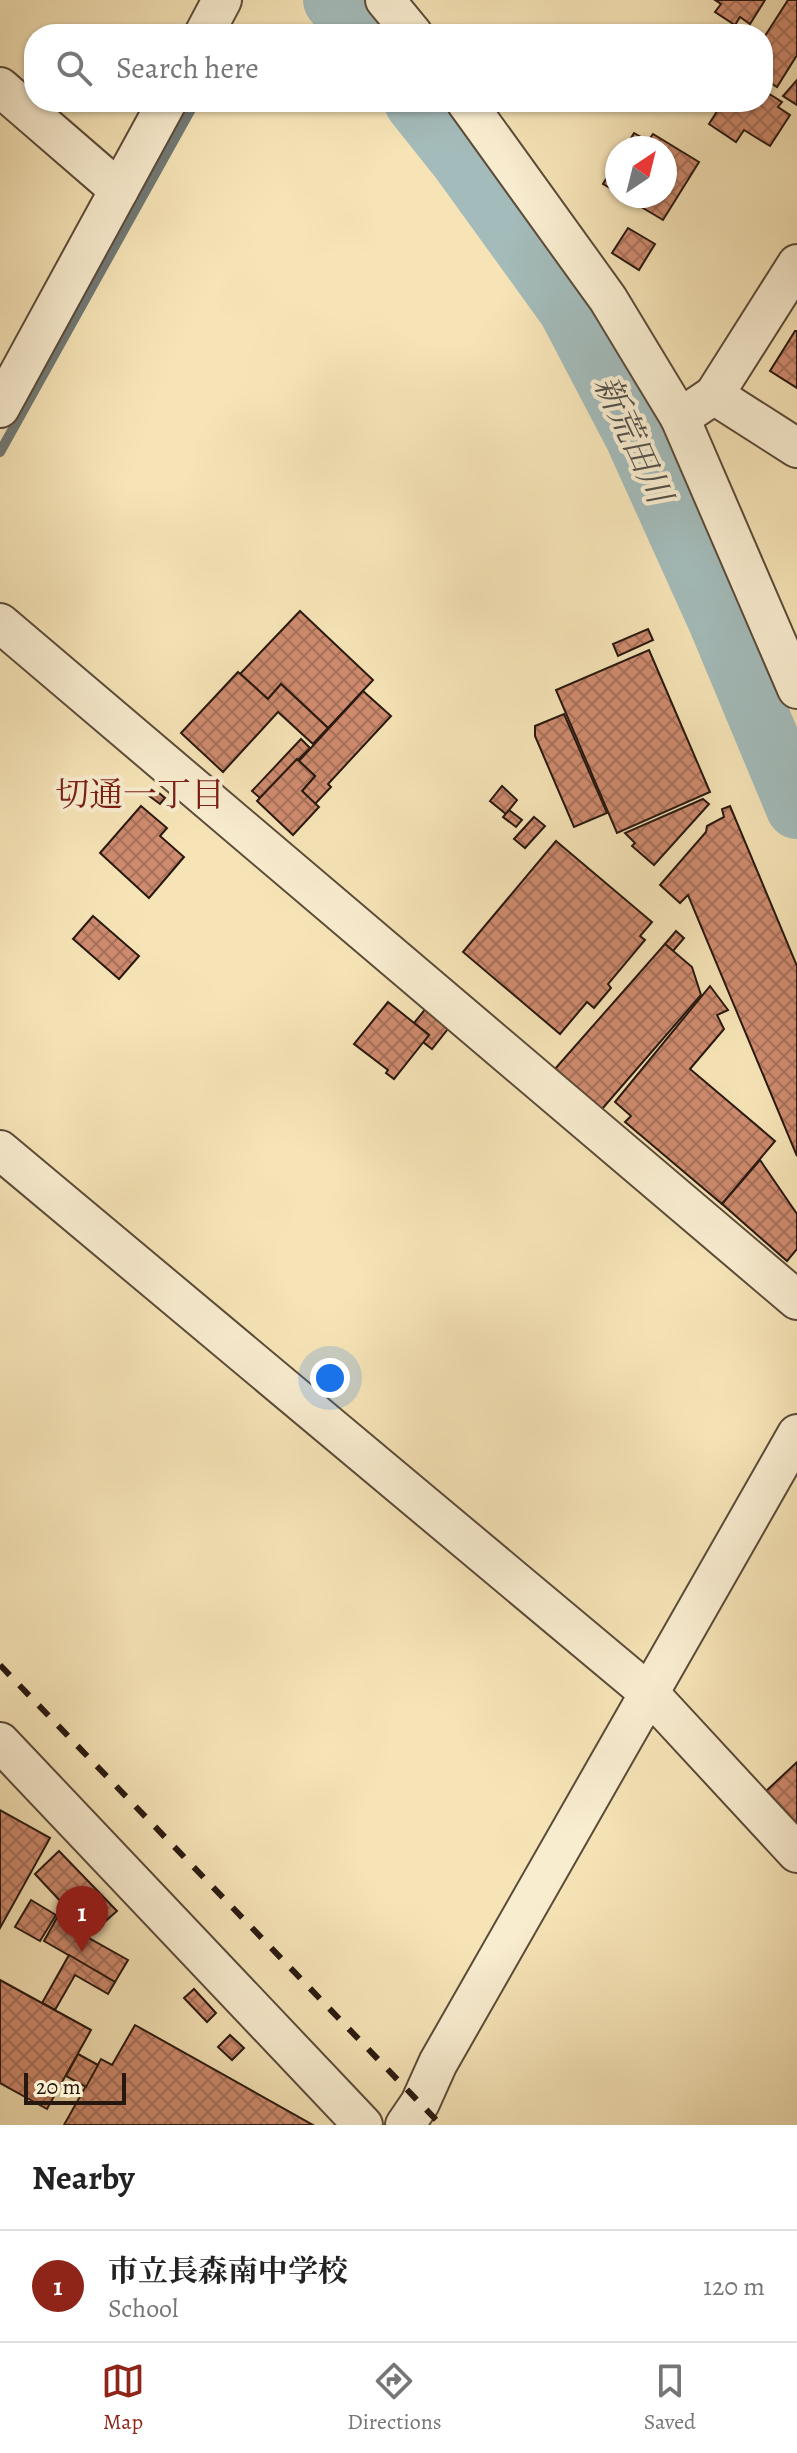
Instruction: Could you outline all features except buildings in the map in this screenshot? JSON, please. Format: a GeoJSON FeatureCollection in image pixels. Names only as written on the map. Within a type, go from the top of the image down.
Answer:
{"type":"FeatureCollection","features":[{"type":"Feature","properties":{"kind":"street"},"geometry":{"type":"LineString","coordinates":[[209,24],[222,0]]}},
{"type":"Feature","properties":{"kind":"street"},"geometry":{"type":"LineString","coordinates":[[385,0],[405,24]]}},
{"type":"Feature","properties":{"kind":"street"},"geometry":{"type":"LineString","coordinates":[[0,87],[24,108]]}},
{"type":"Feature","properties":{"kind":"street"},"geometry":{"type":"LineString","coordinates":[[29,112],[119,190]]}},
{"type":"Feature","properties":{"kind":"street"},"geometry":{"type":"LineString","coordinates":[[0,408],[162,112]]}},
{"type":"Feature","properties":{"kind":"street"},"geometry":{"type":"LineString","coordinates":[[473,112],[608,299],[680,418],[797,689]]}},
{"type":"Feature","properties":{"kind":"street"},"geometry":{"type":"LineString","coordinates":[[680,418],[714,395],[797,264]]}},
{"type":"Feature","properties":{"kind":"street"},"geometry":{"type":"LineString","coordinates":[[714,395],[797,448]]}},
{"type":"Feature","properties":{"kind":"street"},"geometry":{"type":"LineString","coordinates":[[0,623],[797,1300]]}},
{"type":"Feature","properties":{"kind":"street"},"geometry":{"type":"LineString","coordinates":[[0,1150],[649,1693],[797,1853]]}},
{"type":"Feature","properties":{"kind":"street"},"geometry":{"type":"LineString","coordinates":[[405,2125],[797,1434]]}},
{"type":"Feature","properties":{"kind":"street"},"geometry":{"type":"LineString","coordinates":[[0,1742],[363,2125]]}},
{"type":"Feature","properties":{"kind":"waterway","name":"新荒田川"},"geometry":{"type":"LineString","coordinates":[[334,0],[353,24]]}},
{"type":"Feature","properties":{"kind":"waterway"},"geometry":{"type":"LineString","coordinates":[[0,452],[189,112]]}},
{"type":"Feature","properties":{"kind":"waterway","name":"新荒田川"},"geometry":{"type":"LineString","coordinates":[[423,112],[569,309],[635,435],[719,621],[797,808]]}},
{"type":"Feature","properties":{"kind":"railway"},"geometry":{"type":"LineString","coordinates":[[0,1665],[441,2125]]}},
{"type":"Feature","properties":{"kind":"place","name":"市立長森南中学校"},"geometry":{"type":"Point","coordinates":[82,1952]}},
{"type":"Feature","properties":{"kind":"district","name":"切通一丁目"},"geometry":{"type":"Point","coordinates":[140,794]}}]}
